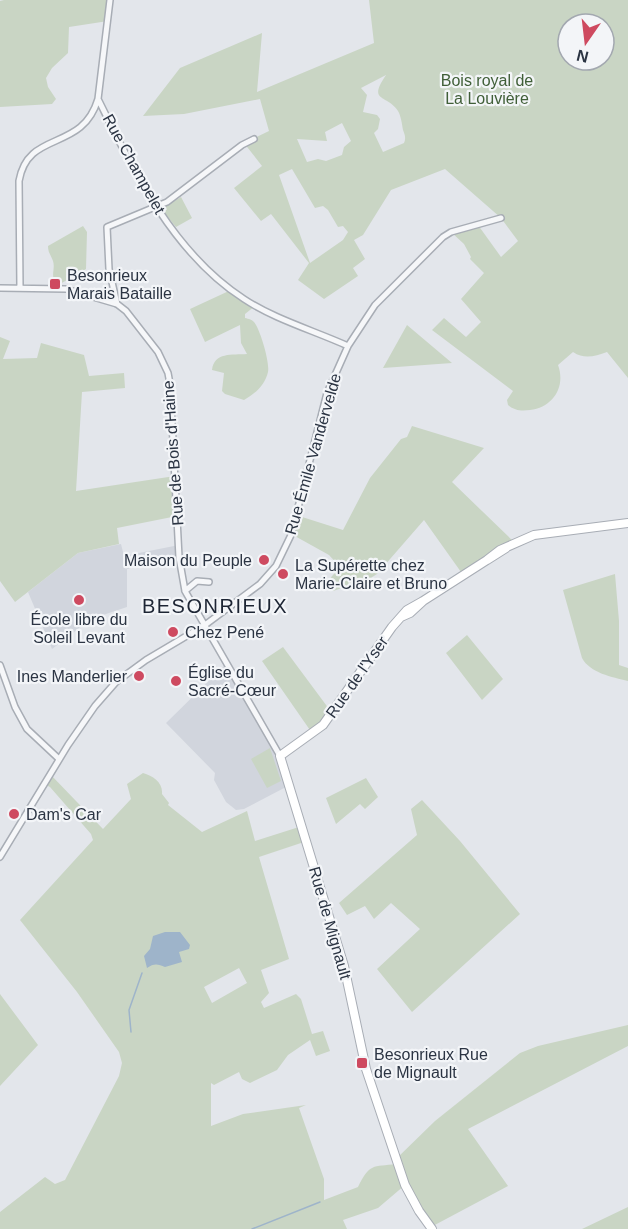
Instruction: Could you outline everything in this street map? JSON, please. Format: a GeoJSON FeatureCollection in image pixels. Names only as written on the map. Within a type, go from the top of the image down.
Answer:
{"type":"FeatureCollection","features":[{"type":"Feature","properties":{"kind":"street"},"geometry":{"type":"LineString","coordinates":[[20,288],[19,181],[22,169],[28,158],[37,150],[72,134],[84,126],[93,114],[98,99],[110,0]]}},
{"type":"Feature","properties":{"kind":"street","name":"Rue Champelet"},"geometry":{"type":"LineString","coordinates":[[98,99],[156,208],[200,264],[233,292],[253,305],[348,346]]}},
{"type":"Feature","properties":{"kind":"street"},"geometry":{"type":"LineString","coordinates":[[0,288],[66,289],[117,304],[116,290],[109,269],[106,229],[112,223],[156,208],[178,196],[242,145],[254,139]]}},
{"type":"Feature","properties":{"kind":"street","name":"Rue Émile Vandervelde"},"geometry":{"type":"LineString","coordinates":[[0,856],[59,759],[95,706],[116,682],[146,660],[205,625],[260,584],[276,566],[285,551],[297,515],[327,393],[348,346],[375,304],[441,239],[452,232],[501,218]]}},
{"type":"Feature","properties":{"kind":"street","name":"Rue de Bois d'Haine"},"geometry":{"type":"LineString","coordinates":[[117,304],[126,311],[158,352],[168,373],[179,557],[185,591],[205,625]]}},
{"type":"Feature","properties":{"kind":"street","name":"Rue de l'Yser"},"geometry":{"type":"LineString","coordinates":[[280,756],[323,725],[387,633],[402,617],[492,555],[525,538],[543,533],[628,523]]}},
{"type":"Feature","properties":{"kind":"street"},"geometry":{"type":"LineString","coordinates":[[185,591],[197,581],[208,582]]}},
{"type":"Feature","properties":{"kind":"street","name":"Rue de Mignault"},"geometry":{"type":"LineString","coordinates":[[205,625],[280,756],[344,966],[366,1069],[405,1185],[432,1229]]}},
{"type":"Feature","properties":{"kind":"street"},"geometry":{"type":"LineString","coordinates":[[0,665],[15,707],[27,729],[59,759]]}},
{"type":"Feature","properties":{"kind":"shaded area","name":"École libre du Soleil Levant"},"geometry":{"type":"Polygon","coordinates":[[[121,544],[124,556],[179,545],[180,558],[127,569],[127,607],[91,619],[52,649],[28,592],[78,553],[121,544]]]}},
{"type":"Feature","properties":{"kind":"shaded area"},"geometry":{"type":"Polygon","coordinates":[[[224,666],[271,745],[286,787],[244,809],[236,810],[226,802],[214,780],[215,773],[166,723],[224,666]]]}},
{"type":"Feature","properties":{"kind":"green space"},"geometry":{"type":"Polygon","coordinates":[[[110,0],[108,21],[69,27],[68,53],[52,68],[46,78],[48,87],[56,99],[52,104],[0,107],[0,1],[110,0]]]}},
{"type":"Feature","properties":{"kind":"green space","name":"Bois royal de La Louvière"},"geometry":{"type":"Polygon","coordinates":[[[369,0],[628,0],[628,378],[607,352],[586,357],[573,352],[558,365],[559,388],[551,400],[538,408],[516,409],[508,405],[507,400],[513,391],[432,330],[444,318],[466,337],[481,322],[461,299],[484,273],[470,259],[464,244],[451,232],[478,225],[501,257],[518,241],[501,218],[445,169],[391,190],[363,235],[354,240],[365,259],[353,268],[358,276],[324,299],[298,280],[309,263],[271,214],[261,221],[234,188],[262,166],[244,143],[269,131],[260,99],[184,114],[143,116],[180,68],[262,33],[257,92],[374,43],[369,0]],[[386,75],[361,88],[367,95],[363,112],[377,115],[380,119],[378,129],[374,133],[383,152],[404,143],[405,140],[398,111],[379,94],[378,90],[386,75]],[[342,123],[325,132],[327,141],[297,139],[307,162],[318,159],[326,161],[342,155],[344,147],[351,141],[342,123]],[[292,169],[279,175],[310,263],[343,240],[348,232],[343,226],[338,227],[323,206],[315,208],[292,169]]]}},
{"type":"Feature","properties":{"kind":"green space"},"geometry":{"type":"Polygon","coordinates":[[[181,197],[192,218],[176,227],[161,209],[181,197]]]}},
{"type":"Feature","properties":{"kind":"green space"},"geometry":{"type":"Polygon","coordinates":[[[83,226],[87,232],[86,269],[60,284],[53,277],[54,264],[48,246],[83,226]]]}},
{"type":"Feature","properties":{"kind":"green space"},"geometry":{"type":"Polygon","coordinates":[[[231,290],[255,306],[245,314],[245,318],[254,322],[268,361],[265,381],[256,392],[244,400],[225,394],[222,391],[224,373],[212,370],[213,364],[220,357],[247,354],[241,343],[240,325],[205,342],[190,309],[231,290]]]}},
{"type":"Feature","properties":{"kind":"green space"},"geometry":{"type":"Polygon","coordinates":[[[407,325],[452,363],[383,368],[407,325]]]}},
{"type":"Feature","properties":{"kind":"green space"},"geometry":{"type":"Polygon","coordinates":[[[0,337],[10,341],[3,359],[37,358],[41,343],[84,355],[89,376],[124,373],[125,388],[82,392],[76,491],[175,476],[177,516],[117,528],[119,544],[78,553],[15,602],[0,581],[0,337]]]}},
{"type":"Feature","properties":{"kind":"green space"},"geometry":{"type":"Polygon","coordinates":[[[412,426],[484,448],[452,482],[513,541],[461,572],[424,520],[377,574],[369,579],[330,590],[326,583],[340,567],[329,555],[293,535],[299,516],[343,530],[370,478],[401,439],[407,437],[412,426]]]}},
{"type":"Feature","properties":{"kind":"green space"},"geometry":{"type":"Polygon","coordinates":[[[615,574],[619,621],[619,665],[628,668],[628,681],[602,674],[590,667],[582,658],[563,590],[615,574]]]}},
{"type":"Feature","properties":{"kind":"green space"},"geometry":{"type":"Polygon","coordinates":[[[467,635],[503,679],[482,700],[446,653],[467,635]]]}},
{"type":"Feature","properties":{"kind":"green space"},"geometry":{"type":"Polygon","coordinates":[[[283,647],[332,713],[312,733],[262,661],[283,647]]]}},
{"type":"Feature","properties":{"kind":"green space"},"geometry":{"type":"Polygon","coordinates":[[[270,748],[281,781],[267,788],[251,759],[270,748]]]}},
{"type":"Feature","properties":{"kind":"green space"},"geometry":{"type":"Polygon","coordinates":[[[143,773],[154,778],[161,786],[162,794],[169,803],[168,805],[202,832],[247,811],[255,841],[299,827],[304,842],[259,857],[289,959],[261,970],[269,993],[261,1002],[264,1008],[296,994],[301,999],[312,1034],[323,1031],[330,1051],[316,1056],[310,1040],[288,1055],[277,1070],[250,1083],[242,1079],[239,1072],[214,1085],[211,1083],[211,1126],[243,1114],[306,1105],[299,1108],[324,1179],[324,1200],[358,1187],[369,1170],[373,1168],[397,1164],[396,1159],[435,1121],[520,1053],[538,1046],[628,1025],[628,1046],[468,1129],[508,1186],[431,1227],[405,1185],[378,1208],[343,1220],[347,1229],[0,1229],[0,1212],[45,1177],[55,1184],[65,1180],[119,1076],[122,1063],[119,1052],[77,992],[20,920],[93,840],[91,834],[50,787],[44,784],[50,774],[103,829],[131,799],[127,784],[143,773]],[[239,968],[204,987],[212,1003],[247,983],[239,968]]]}},
{"type":"Feature","properties":{"kind":"green space"},"geometry":{"type":"Polygon","coordinates":[[[366,778],[378,797],[365,809],[360,804],[336,824],[326,798],[366,778]]]}},
{"type":"Feature","properties":{"kind":"green space"},"geometry":{"type":"Polygon","coordinates":[[[422,800],[460,841],[520,914],[412,1012],[377,969],[420,929],[391,903],[374,919],[365,906],[347,915],[339,903],[417,835],[411,809],[422,800]]]}},
{"type":"Feature","properties":{"kind":"green space"},"geometry":{"type":"Polygon","coordinates":[[[0,994],[38,1045],[0,1086],[0,994]]]}},
{"type":"Feature","properties":{"kind":"green space"},"geometry":{"type":"Polygon","coordinates":[[[628,1207],[628,1229],[582,1229],[628,1207]]]}},
{"type":"Feature","properties":{"kind":"water"},"geometry":{"type":"Polygon","coordinates":[[[165,932],[180,932],[190,945],[189,949],[179,952],[182,962],[165,967],[154,965],[147,968],[144,956],[150,949],[153,936],[165,932]]]}},
{"type":"Feature","properties":{"kind":"waterway"},"geometry":{"type":"LineString","coordinates":[[131,1032],[129,1010],[142,973]]}},
{"type":"Feature","properties":{"kind":"waterway"},"geometry":{"type":"LineString","coordinates":[[252,1229],[320,1202]]}},
{"type":"Feature","properties":{"kind":"place","name":"Besonrieux Marais Bataille"},"geometry":{"type":"Point","coordinates":[55,284]}},
{"type":"Feature","properties":{"kind":"place","name":"Maison du Peuple"},"geometry":{"type":"Point","coordinates":[264,560]}},
{"type":"Feature","properties":{"kind":"place","name":"La Supérette chez Marie-Claire et Bruno"},"geometry":{"type":"Point","coordinates":[283,574]}},
{"type":"Feature","properties":{"kind":"place","name":"École libre du Soleil Levant"},"geometry":{"type":"Point","coordinates":[79,600]}},
{"type":"Feature","properties":{"kind":"place","name":"Chez Pené"},"geometry":{"type":"Point","coordinates":[173,632]}},
{"type":"Feature","properties":{"kind":"place","name":"Ines Manderlier"},"geometry":{"type":"Point","coordinates":[139,676]}},
{"type":"Feature","properties":{"kind":"place","name":"Église du Sacré-Cœur"},"geometry":{"type":"Point","coordinates":[176,681]}},
{"type":"Feature","properties":{"kind":"place","name":"Dam's Car"},"geometry":{"type":"Point","coordinates":[14,814]}},
{"type":"Feature","properties":{"kind":"place","name":"Besonrieux Rue de Mignault"},"geometry":{"type":"Point","coordinates":[362,1063]}},
{"type":"Feature","properties":{"kind":"district","name":"BESONRIEUX"},"geometry":{"type":"Point","coordinates":[215,606]}}]}
